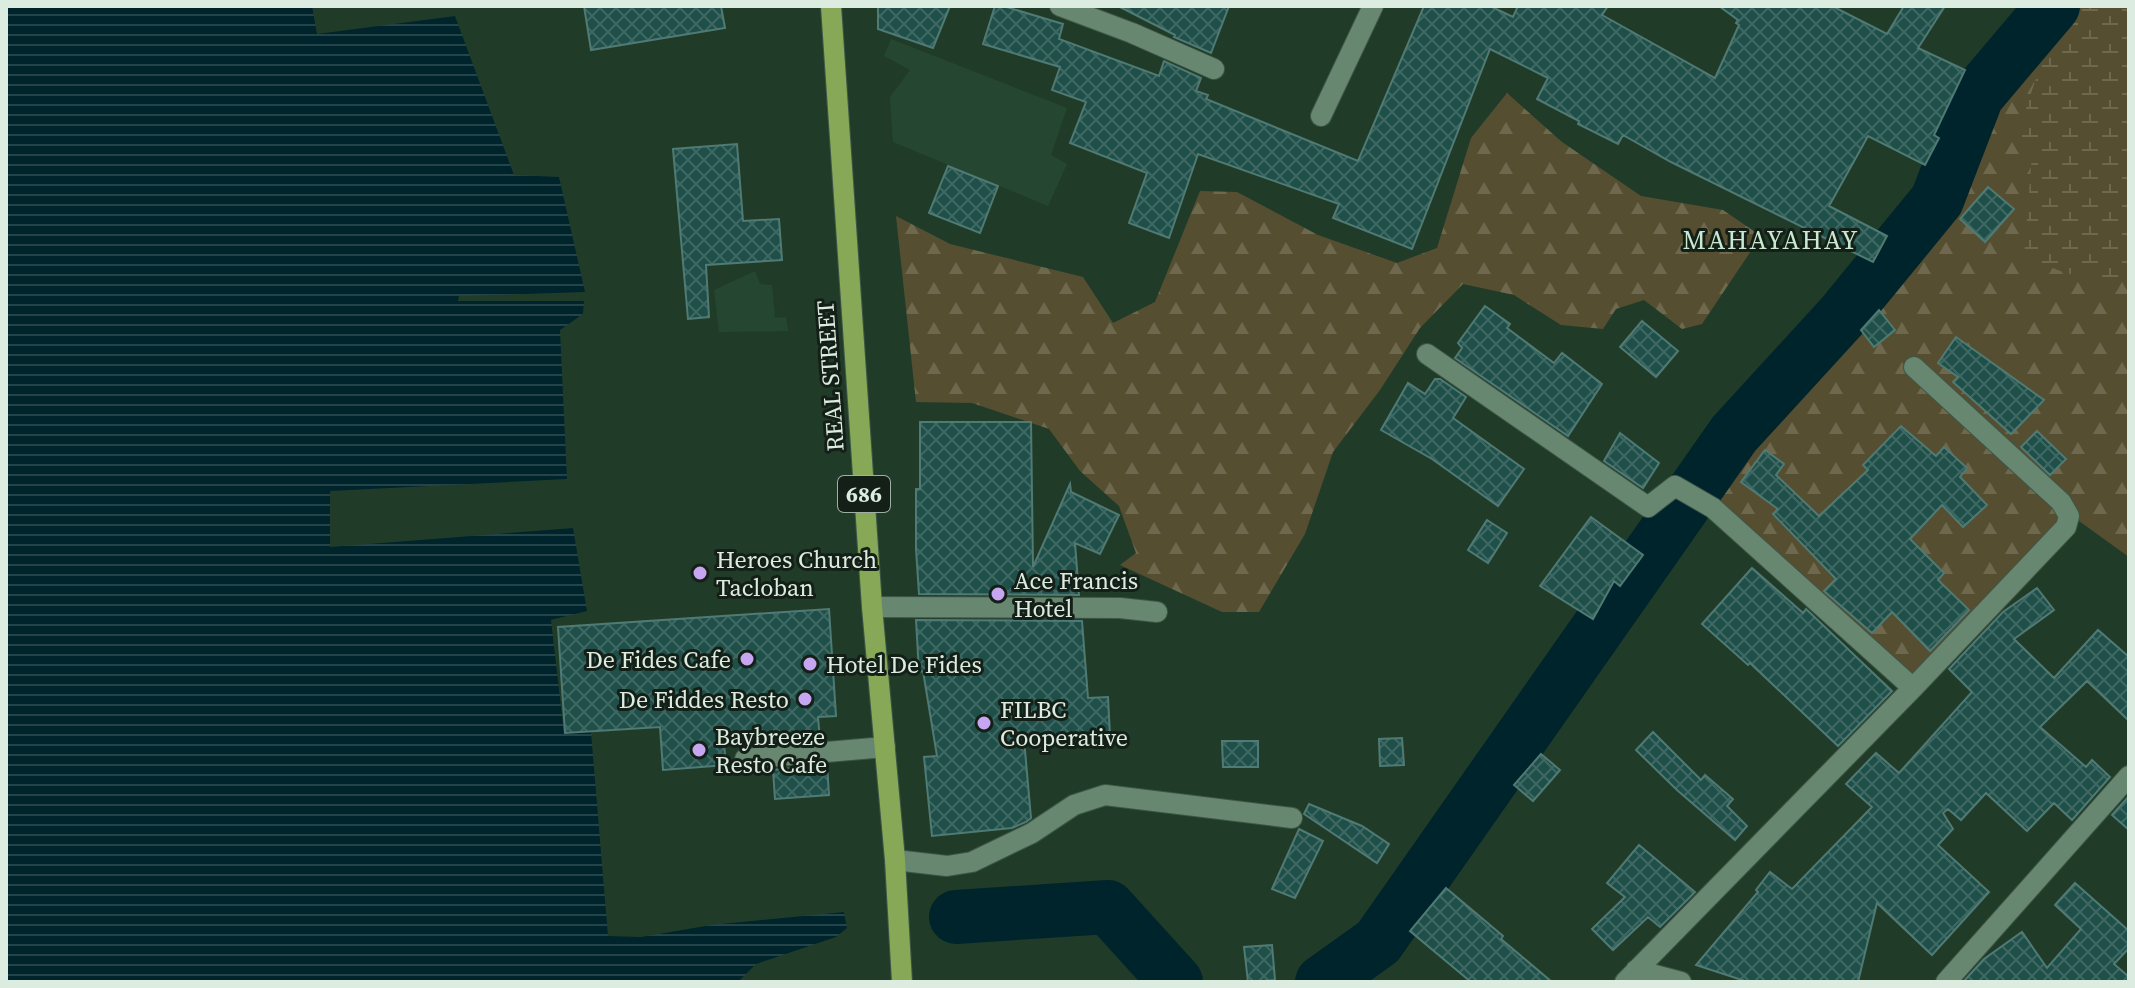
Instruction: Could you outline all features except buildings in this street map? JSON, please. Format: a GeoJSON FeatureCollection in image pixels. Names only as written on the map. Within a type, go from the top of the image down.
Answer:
{"type":"FeatureCollection","features":[{"type":"Feature","properties":{"kind":"main road","name":"REAL STREET"},"geometry":{"type":"LineString","coordinates":[[831,6],[872,607],[895,860],[902,982]]}},
{"type":"Feature","properties":{"kind":"street"},"geometry":{"type":"LineString","coordinates":[[1060,6],[1214,69]]}},
{"type":"Feature","properties":{"kind":"street"},"geometry":{"type":"LineString","coordinates":[[1321,116],[1373,6]]}},
{"type":"Feature","properties":{"kind":"street"},"geometry":{"type":"LineString","coordinates":[[1427,354],[1648,507],[1675,486],[1713,508],[1913,688]]}},
{"type":"Feature","properties":{"kind":"street"},"geometry":{"type":"LineString","coordinates":[[1631,976],[2066,527],[2069,516],[2061,502],[1914,367]]}},
{"type":"Feature","properties":{"kind":"street"},"geometry":{"type":"LineString","coordinates":[[872,607],[1120,608],[1157,612]]}},
{"type":"Feature","properties":{"kind":"street"},"geometry":{"type":"LineString","coordinates":[[745,759],[885,747]]}},
{"type":"Feature","properties":{"kind":"street"},"geometry":{"type":"LineString","coordinates":[[1946,982],[2129,776]]}},
{"type":"Feature","properties":{"kind":"street"},"geometry":{"type":"LineString","coordinates":[[895,860],[947,866],[972,862],[1032,833],[1074,805],[1105,795],[1292,818]]}},
{"type":"Feature","properties":{"kind":"street"},"geometry":{"type":"LineString","coordinates":[[1631,976],[1681,982]]}},
{"type":"Feature","properties":{"kind":"shaded area"},"geometry":{"type":"Polygon","coordinates":[[[891,39],[1067,108],[1051,155],[1067,164],[1048,206],[893,142],[890,97],[910,70],[884,56],[891,39]]]}},
{"type":"Feature","properties":{"kind":"shaded area"},"geometry":{"type":"Polygon","coordinates":[[[755,271],[760,284],[772,285],[775,318],[786,317],[788,331],[719,332],[714,290],[755,271]]]}},
{"type":"Feature","properties":{"kind":"green space"},"geometry":{"type":"Polygon","coordinates":[[[2033,6],[2129,6],[2129,557],[2079,521],[2063,521],[1910,685],[1704,487],[1734,434],[1842,316],[1909,232],[1933,188],[1965,95],[2033,6]]]}},
{"type":"Feature","properties":{"kind":"green space"},"geometry":{"type":"Polygon","coordinates":[[[2077,6],[2129,6],[2129,279],[2068,274],[2024,257],[2032,155],[2018,132],[2045,52],[2077,6]]]}},
{"type":"Feature","properties":{"kind":"green space"},"geometry":{"type":"Polygon","coordinates":[[[1507,93],[1562,142],[1641,196],[1723,210],[1761,236],[1702,324],[1682,329],[1644,300],[1616,309],[1603,329],[1561,325],[1514,295],[1463,284],[1420,328],[1380,390],[1333,452],[1305,534],[1259,612],[1222,612],[1120,565],[1136,553],[1119,506],[1080,471],[1049,429],[972,403],[916,402],[896,216],[950,244],[1083,277],[1113,323],[1155,302],[1200,191],[1237,192],[1318,235],[1397,263],[1437,248],[1471,138],[1507,93]]]}},
{"type":"Feature","properties":{"kind":"water"},"geometry":{"type":"Polygon","coordinates":[[[6,6],[312,6],[317,34],[455,16],[514,175],[559,177],[585,292],[459,296],[458,301],[584,301],[583,314],[560,330],[567,479],[330,491],[330,547],[573,528],[587,611],[551,620],[564,733],[591,732],[608,936],[641,937],[711,925],[844,912],[847,928],[836,937],[756,964],[738,982],[6,982],[6,6]]]}},
{"type":"Feature","properties":{"kind":"waterway"},"geometry":{"type":"LineString","coordinates":[[1322,982],[1378,942],[1734,434],[1842,316],[1937,200],[1977,96],[2053,6]]}},
{"type":"Feature","properties":{"kind":"waterway"},"geometry":{"type":"LineString","coordinates":[[956,917],[1108,907],[1176,982]]}},
{"type":"Feature","properties":{"kind":"place","name":"Heroes Church Tacloban"},"geometry":{"type":"Point","coordinates":[700,573]}},
{"type":"Feature","properties":{"kind":"place","name":"Ace Francis Hotel"},"geometry":{"type":"Point","coordinates":[998,594]}},
{"type":"Feature","properties":{"kind":"place","name":"De Fides Cafe"},"geometry":{"type":"Point","coordinates":[747,659]}},
{"type":"Feature","properties":{"kind":"place","name":"Hotel De Fides"},"geometry":{"type":"Point","coordinates":[810,664]}},
{"type":"Feature","properties":{"kind":"place","name":"De Fiddes Resto"},"geometry":{"type":"Point","coordinates":[805,699]}},
{"type":"Feature","properties":{"kind":"place","name":"FILBC Cooperative"},"geometry":{"type":"Point","coordinates":[984,723]}},
{"type":"Feature","properties":{"kind":"place","name":"Baybreeze Resto Cafe"},"geometry":{"type":"Point","coordinates":[699,750]}},
{"type":"Feature","properties":{"kind":"district","name":"MAHAYAHAY"},"geometry":{"type":"Point","coordinates":[1771,240]}}]}
